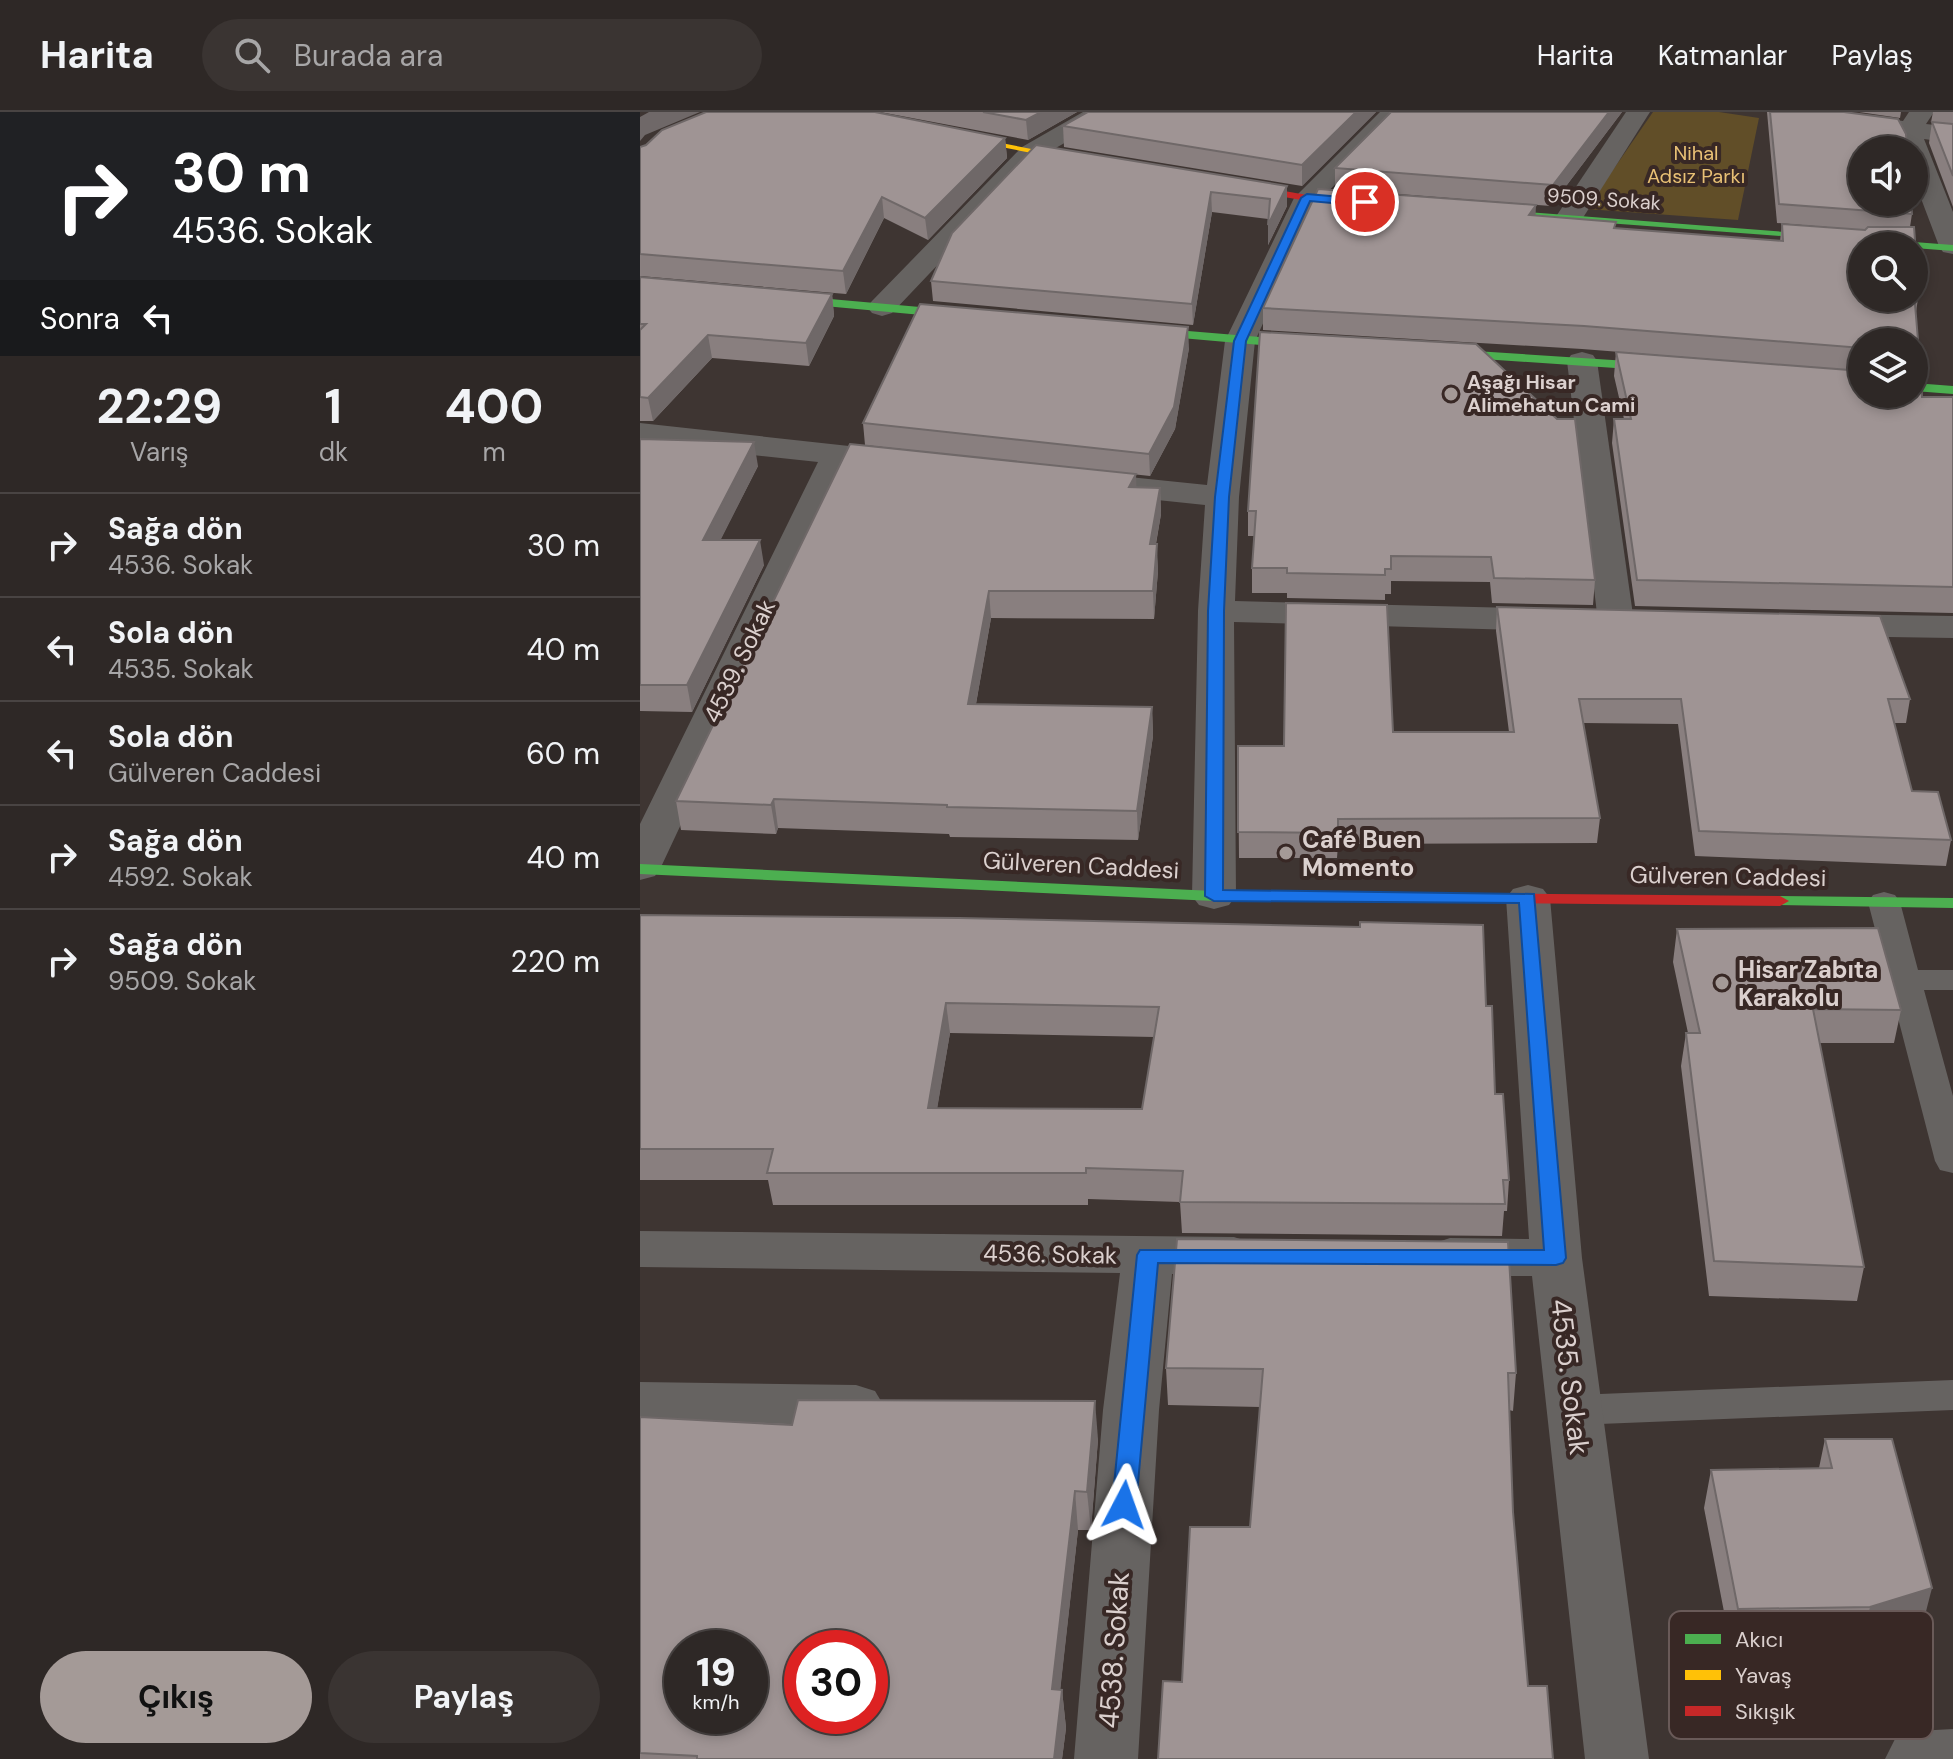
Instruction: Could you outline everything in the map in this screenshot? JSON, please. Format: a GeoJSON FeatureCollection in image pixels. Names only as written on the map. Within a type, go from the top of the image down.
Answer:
{"type":"FeatureCollection","features":[{"type":"Feature","properties":{"kind":"street"},"geometry":{"type":"LineString","coordinates":[[826,112],[1107,164]]}},
{"type":"Feature","properties":{"kind":"street"},"geometry":{"type":"LineString","coordinates":[[882,307],[1031,152],[1101,112]]}},
{"type":"Feature","properties":{"kind":"street"},"geometry":{"type":"LineString","coordinates":[[1214,896],[1216,611],[1222,497],[1240,341],[1307,198],[1394,112]]}},
{"type":"Feature","properties":{"kind":"street"},"geometry":{"type":"LineString","coordinates":[[1569,218],[1638,112]]}},
{"type":"Feature","properties":{"kind":"street"},"geometry":{"type":"LineString","coordinates":[[1780,112],[1915,122],[1953,135]]}},
{"type":"Feature","properties":{"kind":"street"},"geometry":{"type":"LineString","coordinates":[[1915,122],[1953,247]]}},
{"type":"Feature","properties":{"kind":"street"},"geometry":{"type":"LineString","coordinates":[[1215,182],[1307,198],[1384,204]]}},
{"type":"Feature","properties":{"kind":"street","name":"9509. Sokak"},"geometry":{"type":"LineString","coordinates":[[1461,210],[1953,247]]}},
{"type":"Feature","properties":{"kind":"street"},"geometry":{"type":"LineString","coordinates":[[761,297],[991,317]]}},
{"type":"Feature","properties":{"kind":"street"},"geometry":{"type":"LineString","coordinates":[[1115,329],[1333,347]]}},
{"type":"Feature","properties":{"kind":"street"},"geometry":{"type":"LineString","coordinates":[[1411,351],[1691,369]]}},
{"type":"Feature","properties":{"kind":"street"},"geometry":{"type":"LineString","coordinates":[[1216,611],[1631,622],[1582,361]]}},
{"type":"Feature","properties":{"kind":"street"},"geometry":{"type":"LineString","coordinates":[[1928,388],[1953,390]]}},
{"type":"Feature","properties":{"kind":"street"},"geometry":{"type":"LineString","coordinates":[[640,433],[930,465]]}},
{"type":"Feature","properties":{"kind":"street","name":"4539. Sokak"},"geometry":{"type":"LineString","coordinates":[[640,868],[838,454]]}},
{"type":"Feature","properties":{"kind":"street"},"geometry":{"type":"LineString","coordinates":[[1068,480],[1222,497]]}},
{"type":"Feature","properties":{"kind":"street"},"geometry":{"type":"LineString","coordinates":[[1784,625],[1953,627]]}},
{"type":"Feature","properties":{"kind":"street","name":"Gülveren Caddesi"},"geometry":{"type":"LineString","coordinates":[[640,868],[1214,896],[1953,903]]}},
{"type":"Feature","properties":{"kind":"street","name":"4535. Sokak"},"geometry":{"type":"LineString","coordinates":[[1528,898],[1556,1258],[1617,1759]]}},
{"type":"Feature","properties":{"kind":"street","name":"4536. Sokak"},"geometry":{"type":"LineString","coordinates":[[640,1249],[1273,1256]]}},
{"type":"Feature","properties":{"kind":"street","name":"4538. Sokak"},"geometry":{"type":"LineString","coordinates":[[1106,1759],[1107,1410],[1148,1255]]}},
{"type":"Feature","properties":{"kind":"street"},"geometry":{"type":"LineString","coordinates":[[1399,1257],[1556,1258]]}},
{"type":"Feature","properties":{"kind":"street"},"geometry":{"type":"LineString","coordinates":[[640,1403],[909,1407]]}},
{"type":"Feature","properties":{"kind":"street"},"geometry":{"type":"LineString","coordinates":[[1917,1759],[1953,1757]]}},
{"type":"Feature","properties":{"kind":"lane"},"geometry":{"type":"LineString","coordinates":[[1884,902],[1953,1161]]}},
{"type":"Feature","properties":{"kind":"lane"},"geometry":{"type":"LineString","coordinates":[[1905,980],[1953,980]]}},
{"type":"Feature","properties":{"kind":"lane"},"geometry":{"type":"LineString","coordinates":[[1575,1410],[1953,1395]]}},
{"type":"Feature","properties":{"kind":"green space","name":"Nihal Adsız Parkı"},"geometry":{"type":"Polygon","coordinates":[[[1653,112],[1719,112],[1759,118],[1738,220],[1586,209],[1653,112]]]}},
{"type":"Feature","properties":{"kind":"building"},"geometry":{"type":"Polygon","coordinates":[[[706,112],[875,112],[1005,138],[925,218],[882,197],[843,271],[640,254],[640,147],[662,130],[706,112]]]}},
{"type":"Feature","properties":{"kind":"building"},"geometry":{"type":"Polygon","coordinates":[[[983,112],[1041,112],[1026,120],[983,112]]]}},
{"type":"Feature","properties":{"kind":"building"},"geometry":{"type":"Polygon","coordinates":[[[1088,112],[1356,112],[1302,165],[1063,126],[1088,112]]]}},
{"type":"Feature","properties":{"kind":"building"},"geometry":{"type":"Polygon","coordinates":[[[1391,112],[1609,112],[1553,185],[1335,168],[1391,112]]]}},
{"type":"Feature","properties":{"kind":"building"},"geometry":{"type":"Polygon","coordinates":[[[1770,112],[1844,112],[1898,119],[1906,136],[1848,136],[1848,209],[1779,204],[1770,112]]]}},
{"type":"Feature","properties":{"kind":"building"},"geometry":{"type":"Polygon","coordinates":[[[1932,122],[1953,124],[1953,176],[1932,122]]]}},
{"type":"Feature","properties":{"kind":"building"},"geometry":{"type":"Polygon","coordinates":[[[1036,145],[1287,186],[1268,225],[1270,199],[1211,192],[1192,304],[931,281],[952,233],[1036,145]]]}},
{"type":"Feature","properties":{"kind":"building"},"geometry":{"type":"Polygon","coordinates":[[[1318,189],[1536,205],[1529,215],[1616,222],[1614,228],[1783,241],[1782,224],[1865,230],[1868,227],[1914,227],[1914,232],[1848,232],[1848,312],[1916,312],[1917,328],[1848,328],[1848,347],[1584,326],[1263,308],[1318,189]]]}},
{"type":"Feature","properties":{"kind":"building"},"geometry":{"type":"Polygon","coordinates":[[[640,277],[832,294],[806,343],[708,335],[648,398],[640,397],[640,330],[646,324],[640,324],[640,277]]]}},
{"type":"Feature","properties":{"kind":"building"},"geometry":{"type":"Polygon","coordinates":[[[920,304],[1188,327],[1174,407],[1149,454],[863,423],[920,304]]]}},
{"type":"Feature","properties":{"kind":"building"},"geometry":{"type":"Polygon","coordinates":[[[1260,332],[1476,344],[1557,419],[1575,419],[1595,580],[1494,578],[1491,557],[1391,556],[1391,569],[1385,569],[1385,575],[1287,573],[1287,568],[1252,568],[1256,511],[1248,511],[1260,332]]]}},
{"type":"Feature","properties":{"kind":"building"},"geometry":{"type":"Polygon","coordinates":[[[1616,352],[1848,370],[1848,408],[1928,408],[1928,397],[1953,397],[1953,587],[1637,580],[1614,419],[1631,419],[1616,352]]]}},
{"type":"Feature","properties":{"kind":"building"},"geometry":{"type":"Polygon","coordinates":[[[640,439],[754,442],[703,540],[760,540],[687,685],[640,685],[640,439]]]}},
{"type":"Feature","properties":{"kind":"building"},"geometry":{"type":"Polygon","coordinates":[[[850,444],[1136,474],[1129,487],[1160,488],[1150,544],[1157,544],[1153,591],[989,591],[968,704],[1152,707],[1137,811],[774,799],[771,805],[676,801],[850,444]]]}},
{"type":"Feature","properties":{"kind":"building"},"geometry":{"type":"Polygon","coordinates":[[[1286,603],[1387,605],[1393,732],[1514,732],[1497,607],[1880,616],[1910,699],[1888,699],[1912,791],[1938,792],[1951,840],[1699,831],[1681,699],[1579,699],[1600,818],[1338,819],[1338,833],[1238,832],[1238,746],[1284,746],[1286,603]]]}},
{"type":"Feature","properties":{"kind":"building"},"geometry":{"type":"Polygon","coordinates":[[[640,915],[1360,927],[1360,922],[1483,925],[1486,1006],[1492,1006],[1495,1094],[1503,1094],[1509,1180],[1503,1180],[1505,1204],[1180,1202],[1183,1171],[1086,1168],[1086,1173],[767,1173],[773,1149],[640,1149],[640,915]],[[946,1003],[928,1108],[1142,1109],[1159,1007],[946,1003]]]}},
{"type":"Feature","properties":{"kind":"building"},"geometry":{"type":"Polygon","coordinates":[[[1878,928],[1901,1010],[1813,1009],[1864,1267],[1714,1261],[1686,1033],[1700,1033],[1677,929],[1878,928]]]}},
{"type":"Feature","properties":{"kind":"building"},"geometry":{"type":"Polygon","coordinates":[[[1177,1239],[1508,1242],[1516,1373],[1508,1373],[1513,1512],[1528,1686],[1547,1686],[1553,1759],[1158,1759],[1163,1681],[1182,1682],[1190,1527],[1250,1527],[1263,1369],[1166,1368],[1177,1239]]]}},
{"type":"Feature","properties":{"kind":"building"},"geometry":{"type":"Polygon","coordinates":[[[798,1400],[1095,1401],[1087,1492],[1075,1491],[1052,1689],[1062,1690],[1054,1759],[697,1759],[697,1756],[640,1753],[640,1417],[792,1425],[798,1400]]]}},
{"type":"Feature","properties":{"kind":"building"},"geometry":{"type":"Polygon","coordinates":[[[1825,1439],[1892,1439],[1932,1588],[1870,1607],[1738,1609],[1711,1470],[1832,1468],[1825,1439]]]}},
{"type":"Feature","properties":{"kind":"traffic: fast"},"geometry":{"type":"LineString","coordinates":[[1477,211],[1953,248]]}},
{"type":"Feature","properties":{"kind":"traffic: fast"},"geometry":{"type":"LineString","coordinates":[[774,298],[976,316]]}},
{"type":"Feature","properties":{"kind":"traffic: fast"},"geometry":{"type":"LineString","coordinates":[[1128,330],[1319,346]]}},
{"type":"Feature","properties":{"kind":"traffic: fast"},"geometry":{"type":"LineString","coordinates":[[1428,352],[1674,368]]}},
{"type":"Feature","properties":{"kind":"traffic: fast"},"geometry":{"type":"LineString","coordinates":[[1928,388],[1953,390]]}},
{"type":"Feature","properties":{"kind":"traffic: fast"},"geometry":{"type":"LineString","coordinates":[[640,869],[1214,896],[1321,897]]}},
{"type":"Feature","properties":{"kind":"traffic: fast"},"geometry":{"type":"LineString","coordinates":[[1780,901],[1953,903]]}},
{"type":"Feature","properties":{"kind":"traffic: slow"},"geometry":{"type":"LineString","coordinates":[[826,112],[1088,161]]}},
{"type":"Feature","properties":{"kind":"traffic: jam"},"geometry":{"type":"LineString","coordinates":[[1226,184],[1307,198],[1372,203]]}},
{"type":"Feature","properties":{"kind":"traffic: jam"},"geometry":{"type":"LineString","coordinates":[[1321,897],[1780,901]]}},
{"type":"Feature","properties":{"kind":"place","name":"Aşağı Hisar Alimehatun Cami"},"geometry":{"type":"Point","coordinates":[1451,394]}},
{"type":"Feature","properties":{"kind":"place","name":"Café Buen Momento"},"geometry":{"type":"Point","coordinates":[1286,853]}},
{"type":"Feature","properties":{"kind":"place","name":"Hisar Zabıta Karakolu"},"geometry":{"type":"Point","coordinates":[1722,983]}},
{"type":"Feature","properties":{"kind":"route"},"geometry":{"type":"LineString","coordinates":[[1124,1505],[1148,1255],[1556,1258],[1528,898],[1214,896],[1216,611],[1222,497],[1240,341],[1307,198],[1365,202]]}}]}
